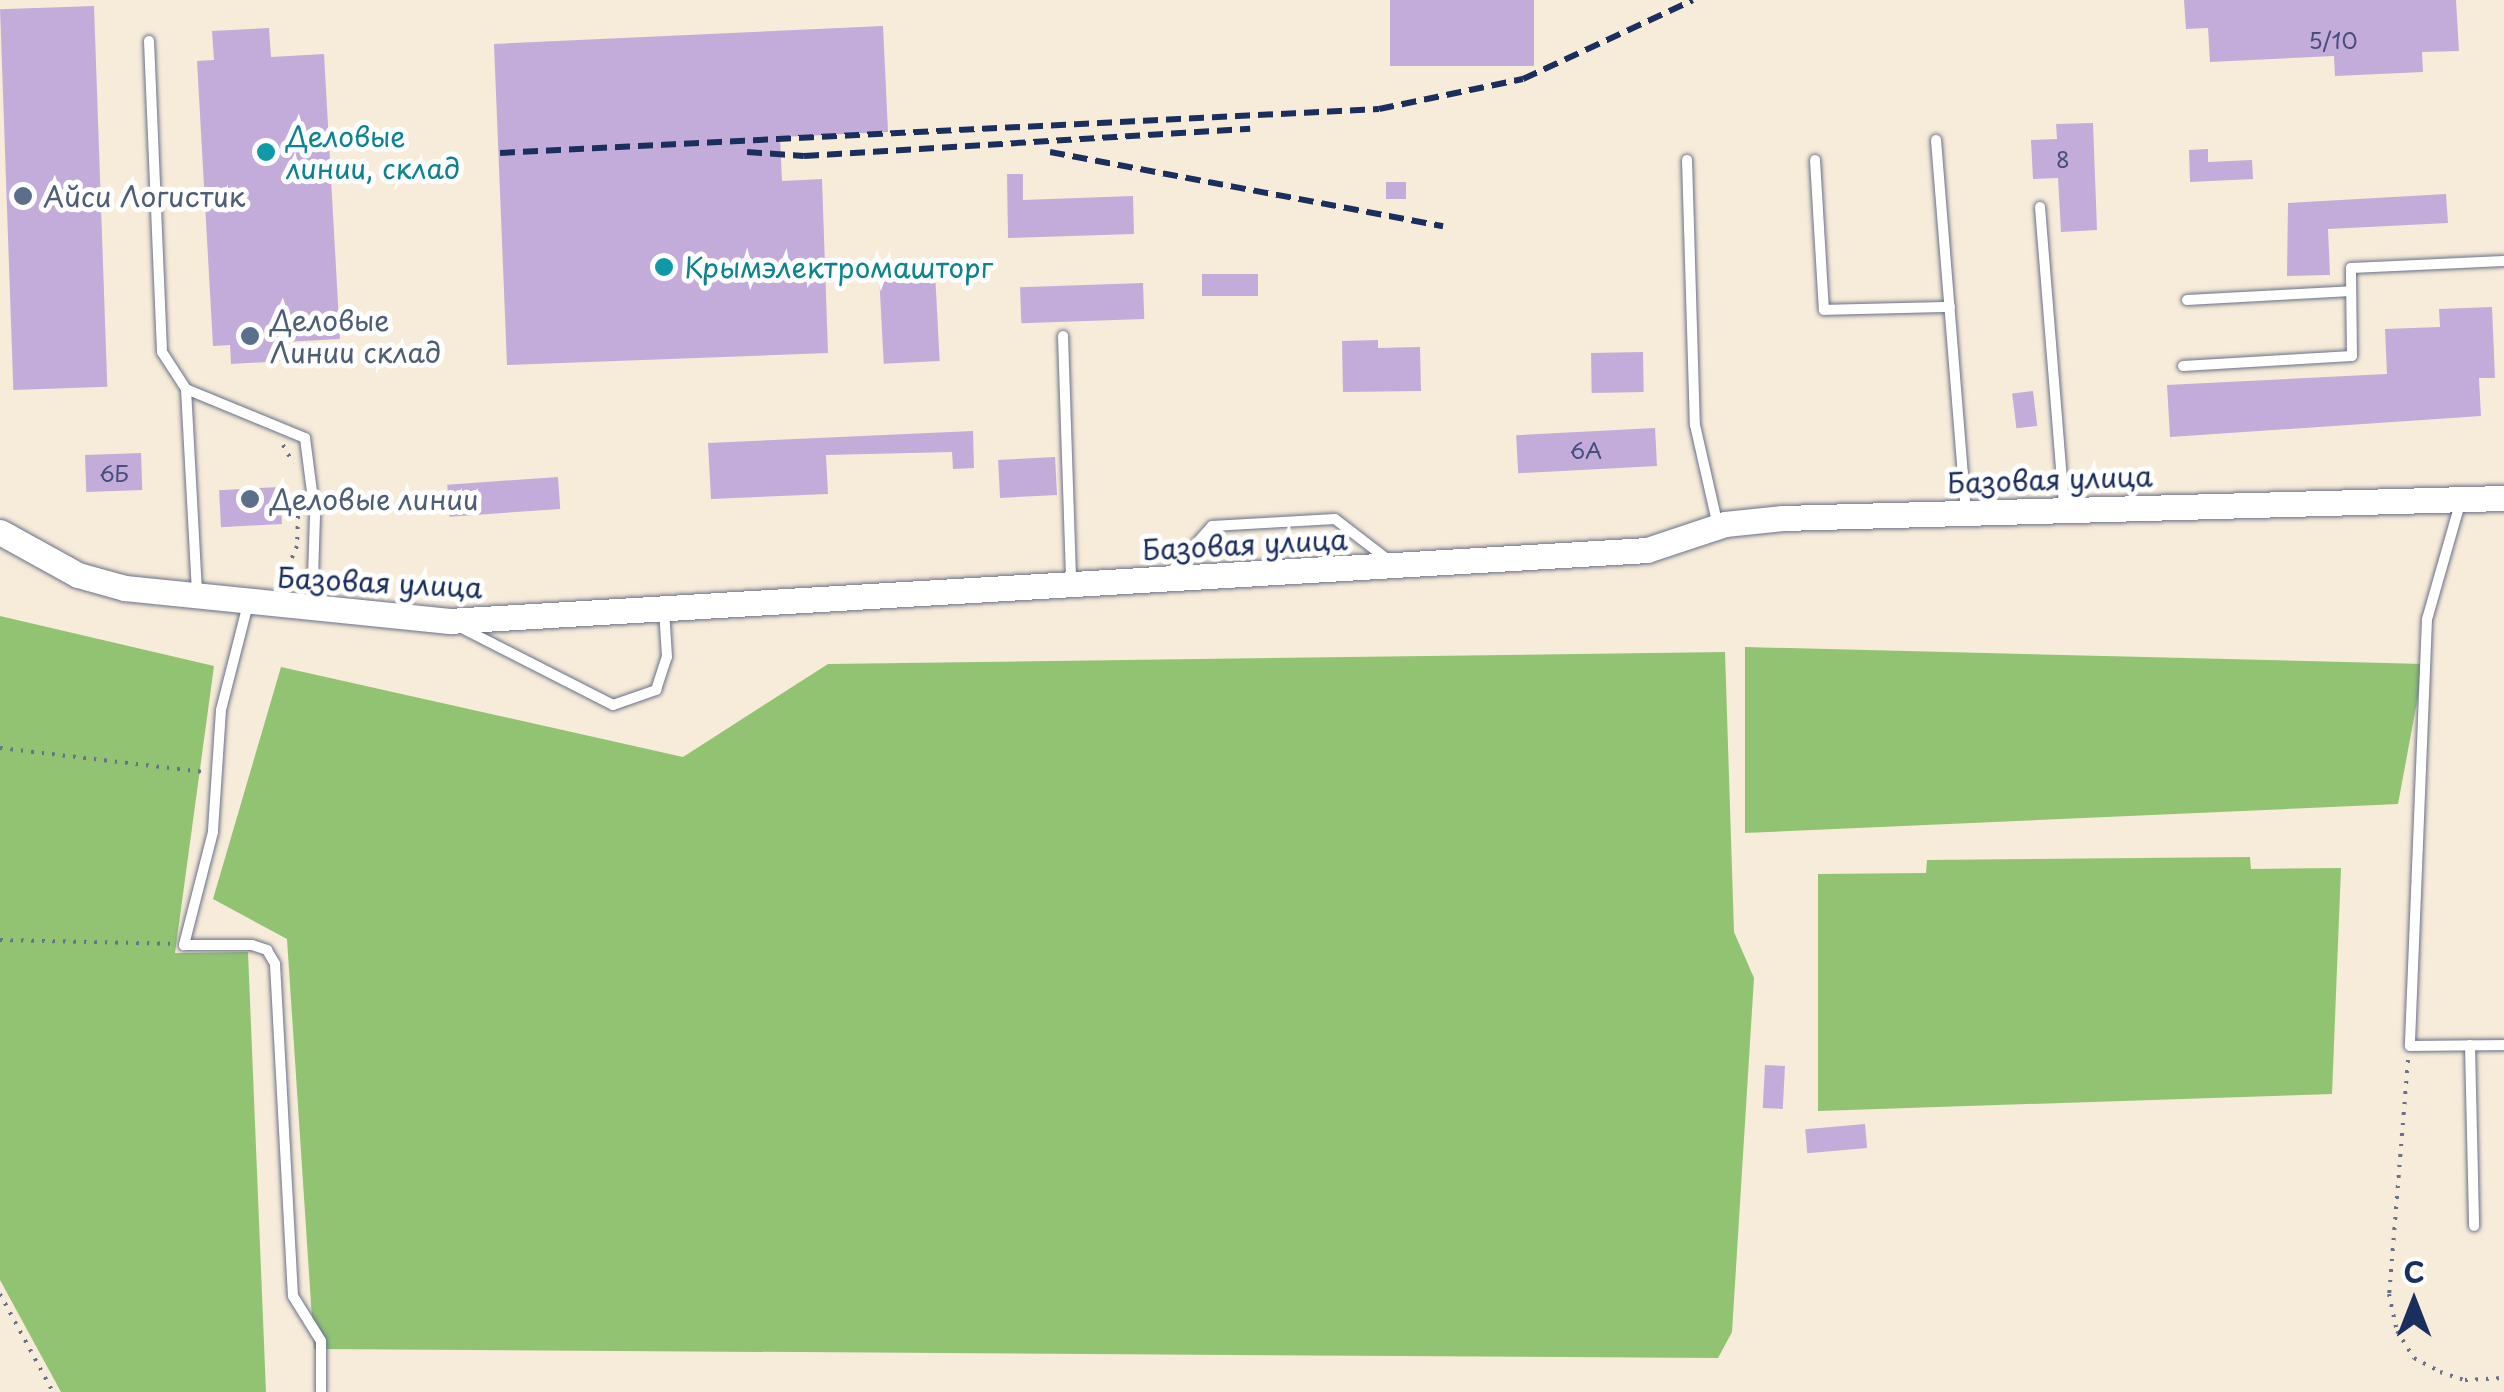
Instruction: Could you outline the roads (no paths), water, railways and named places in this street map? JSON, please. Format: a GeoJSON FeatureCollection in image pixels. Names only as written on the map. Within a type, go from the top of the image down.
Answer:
{"type":"FeatureCollection","features":[{"type":"Feature","properties":{"kind":"street","name":"Базовая улица"},"geometry":{"type":"LineString","coordinates":[[0,532],[78,575],[197,598],[448,621],[1647,550],[1718,527],[1966,511],[2504,498]]}},
{"type":"Feature","properties":{"kind":"lane"},"geometry":{"type":"LineString","coordinates":[[149,41],[162,352],[186,389],[197,598]]}},
{"type":"Feature","properties":{"kind":"lane"},"geometry":{"type":"LineString","coordinates":[[1936,140],[1966,511]]}},
{"type":"Feature","properties":{"kind":"lane"},"geometry":{"type":"LineString","coordinates":[[1687,160],[1694,425],[1718,527]]}},
{"type":"Feature","properties":{"kind":"lane"},"geometry":{"type":"LineString","coordinates":[[1816,160],[1824,310],[1950,306]]}},
{"type":"Feature","properties":{"kind":"lane"},"geometry":{"type":"LineString","coordinates":[[2040,206],[2064,508]]}},
{"type":"Feature","properties":{"kind":"lane"},"geometry":{"type":"LineString","coordinates":[[2183,366],[2352,356],[2351,268],[2504,262]]}},
{"type":"Feature","properties":{"kind":"lane"},"geometry":{"type":"LineString","coordinates":[[2187,300],[2351,291]]}},
{"type":"Feature","properties":{"kind":"lane"},"geometry":{"type":"LineString","coordinates":[[1063,336],[1071,584]]}},
{"type":"Feature","properties":{"kind":"lane"},"geometry":{"type":"LineString","coordinates":[[186,389],[306,438],[315,515],[312,609]]}},
{"type":"Feature","properties":{"kind":"lane"},"geometry":{"type":"LineString","coordinates":[[2462,498],[2427,619],[2410,1046],[2504,1045]]}},
{"type":"Feature","properties":{"kind":"lane"},"geometry":{"type":"LineString","coordinates":[[1165,578],[1212,526],[1336,520],[1395,565]]}},
{"type":"Feature","properties":{"kind":"lane"},"geometry":{"type":"LineString","coordinates":[[251,604],[221,710],[213,832],[184,945],[252,945],[267,950],[275,964],[294,1296],[321,1341],[321,1392]]}},
{"type":"Feature","properties":{"kind":"lane"},"geometry":{"type":"LineString","coordinates":[[448,621],[613,704],[634,703],[656,690],[667,657],[664,610]]}},
{"type":"Feature","properties":{"kind":"lane"},"geometry":{"type":"LineString","coordinates":[[2470,1045],[2474,1226]]}},
{"type":"Feature","properties":{"kind":"railway"},"geometry":{"type":"LineString","coordinates":[[500,153],[1379,109],[1523,79],[1693,0]]}},
{"type":"Feature","properties":{"kind":"railway"},"geometry":{"type":"LineString","coordinates":[[747,152],[804,156],[1250,129]]}},
{"type":"Feature","properties":{"kind":"railway"},"geometry":{"type":"LineString","coordinates":[[1050,152],[1443,226]]}},
{"type":"Feature","properties":{"kind":"place","name":"Деловые линии, склад"},"geometry":{"type":"Point","coordinates":[266,152]}},
{"type":"Feature","properties":{"kind":"place","name":"Айси Логистик"},"geometry":{"type":"Point","coordinates":[23,196]}},
{"type":"Feature","properties":{"kind":"place","name":"Крымэлектромашторг"},"geometry":{"type":"Point","coordinates":[664,267]}},
{"type":"Feature","properties":{"kind":"place","name":"Деловые Линии склад"},"geometry":{"type":"Point","coordinates":[250,336]}},
{"type":"Feature","properties":{"kind":"place","name":"Деловые линии"},"geometry":{"type":"Point","coordinates":[250,499]}}]}
